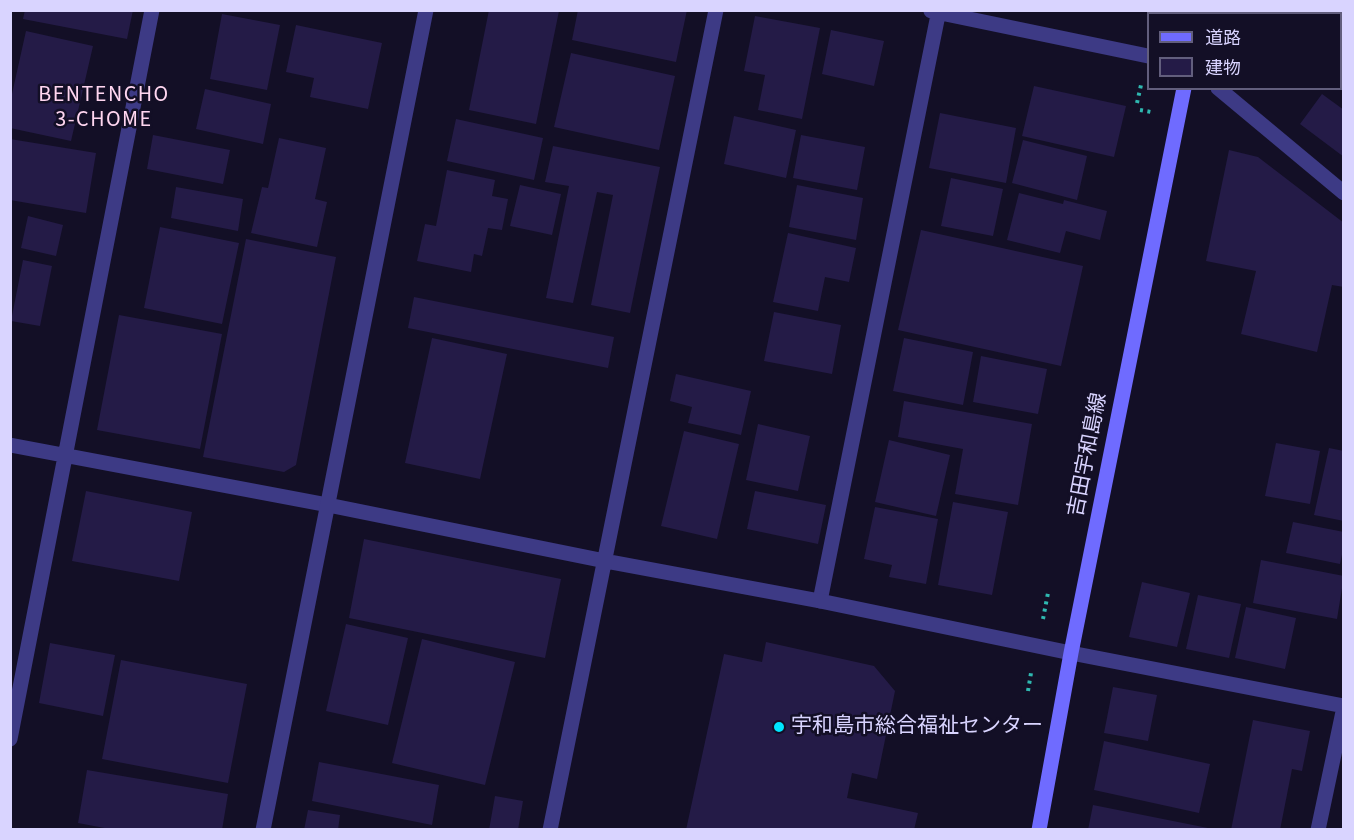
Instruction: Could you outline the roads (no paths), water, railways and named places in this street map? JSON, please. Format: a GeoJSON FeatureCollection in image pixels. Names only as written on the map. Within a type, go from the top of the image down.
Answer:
{"type":"FeatureCollection","features":[{"type":"Feature","properties":{"kind":"main road","name":"吉田宇和島線"},"geometry":{"type":"LineString","coordinates":[[1039,830],[1071,653],[1184,90]]}},
{"type":"Feature","properties":{"kind":"street"},"geometry":{"type":"LineString","coordinates":[[10,739],[152,10]]}},
{"type":"Feature","properties":{"kind":"street"},"geometry":{"type":"LineString","coordinates":[[263,830],[426,10]]}},
{"type":"Feature","properties":{"kind":"street"},"geometry":{"type":"LineString","coordinates":[[550,830],[716,10]]}},
{"type":"Feature","properties":{"kind":"street"},"geometry":{"type":"LineString","coordinates":[[820,601],[936,11],[1147,56]]}},
{"type":"Feature","properties":{"kind":"street"},"geometry":{"type":"LineString","coordinates":[[1220,90],[1344,192]]}},
{"type":"Feature","properties":{"kind":"street"},"geometry":{"type":"LineString","coordinates":[[10,445],[820,601],[1344,706],[1318,830]]}},
{"type":"Feature","properties":{"kind":"place","name":"宇和島市総合福祉センター"},"geometry":{"type":"Point","coordinates":[779,727]}},
{"type":"Feature","properties":{"kind":"district","name":"BENTENCHO 3-CHOME"},"geometry":{"type":"Point","coordinates":[104,108]}}]}
